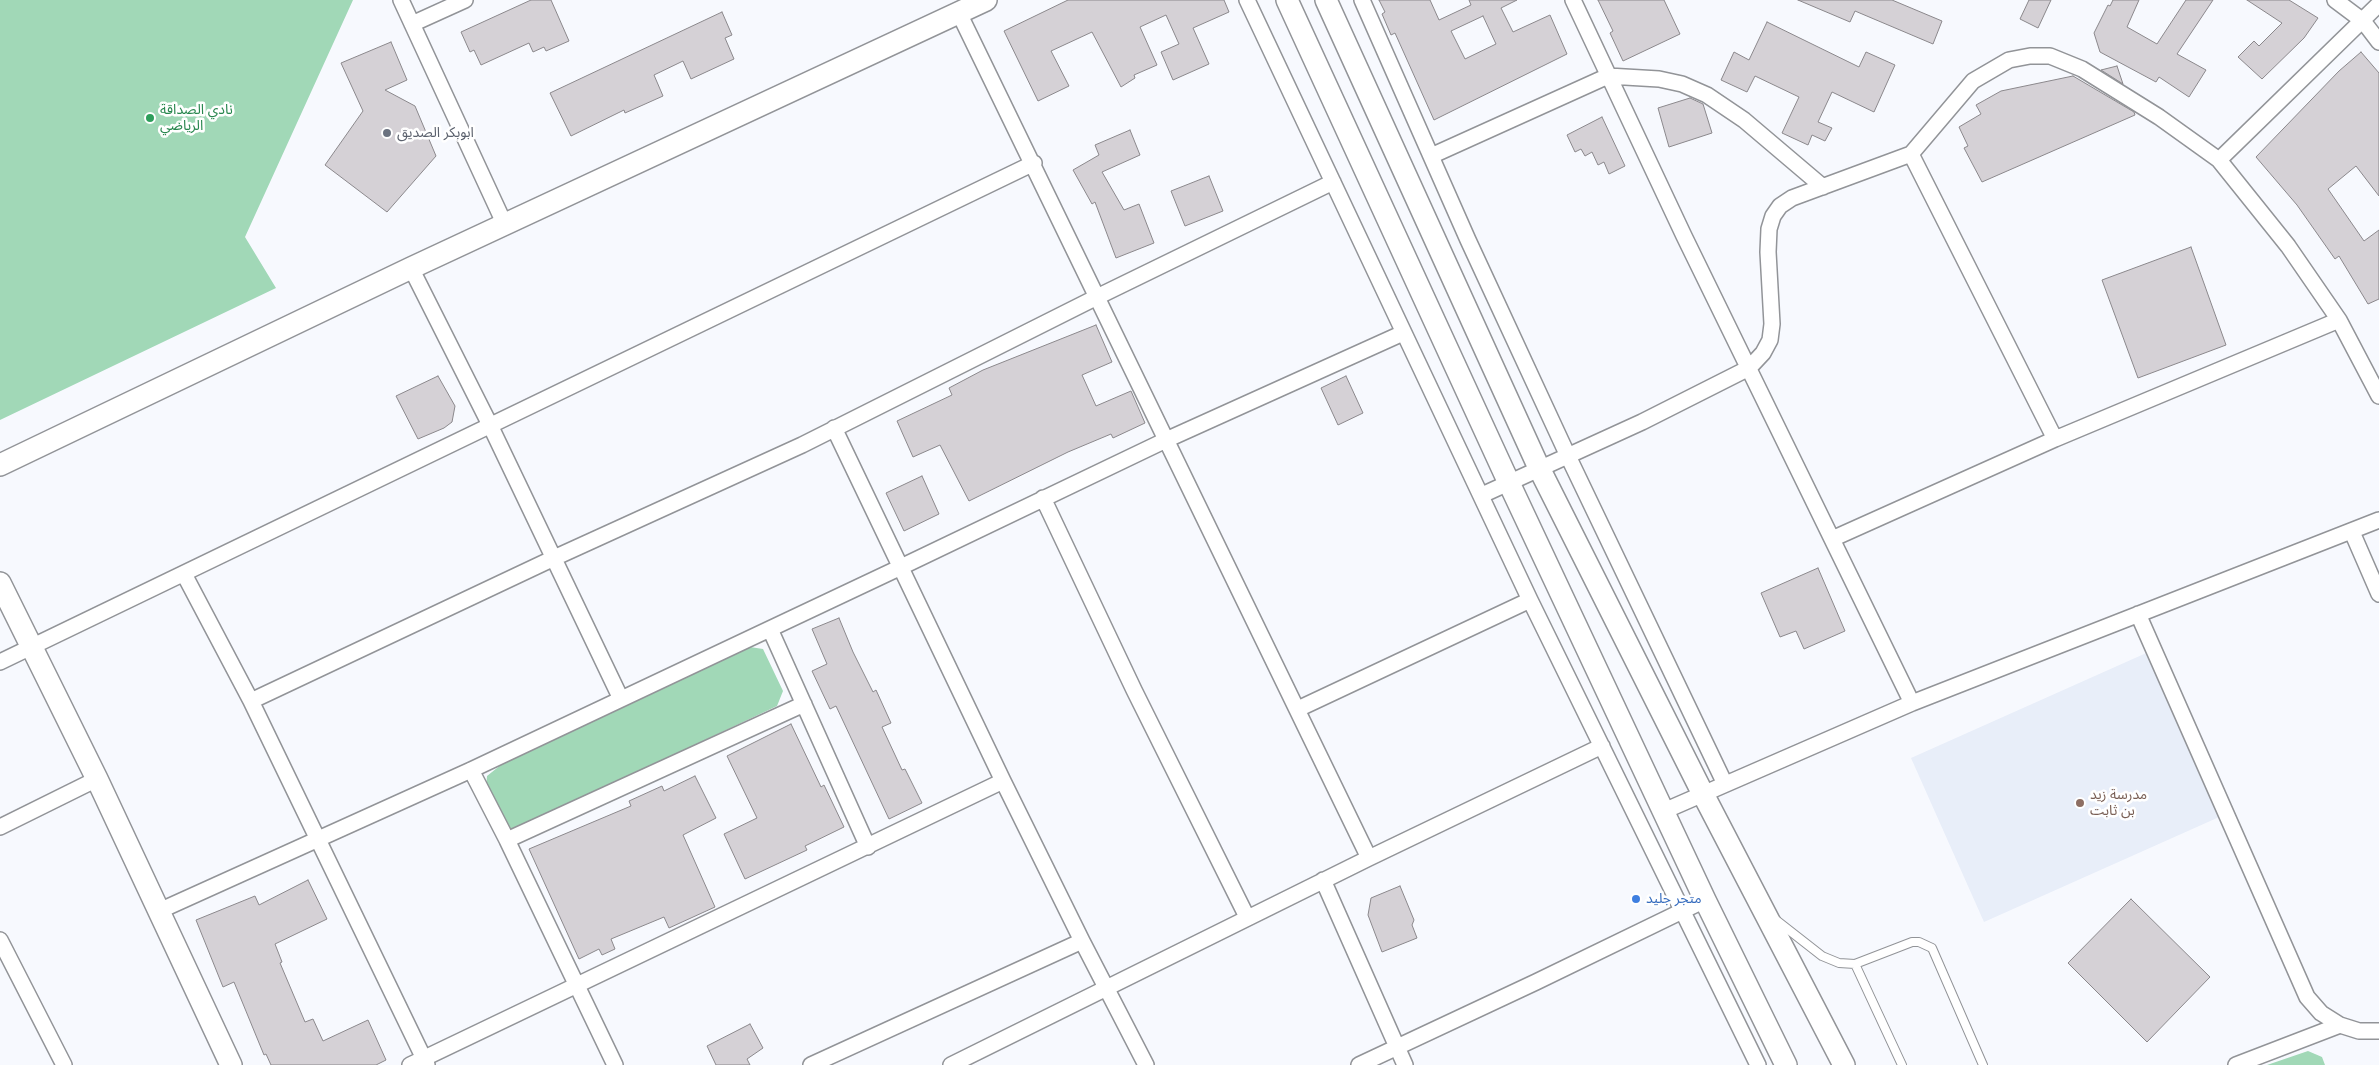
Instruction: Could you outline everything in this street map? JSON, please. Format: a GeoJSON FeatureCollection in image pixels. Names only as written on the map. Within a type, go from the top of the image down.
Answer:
{"type":"FeatureCollection","features":[{"type":"Feature","properties":{"kind":"street"},"geometry":{"type":"LineString","coordinates":[[400,0],[505,225]]}},
{"type":"Feature","properties":{"kind":"street"},"geometry":{"type":"LineString","coordinates":[[412,24],[465,0]]}},
{"type":"Feature","properties":{"kind":"street"},"geometry":{"type":"LineString","coordinates":[[0,465],[411,268],[986,0]]}},
{"type":"Feature","properties":{"kind":"street"},"geometry":{"type":"LineString","coordinates":[[1247,0],[1530,600],[1681,912],[1758,1065]]}},
{"type":"Feature","properties":{"kind":"street"},"geometry":{"type":"LineString","coordinates":[[1287,0],[1509,483],[1705,900],[1786,1065]]}},
{"type":"Feature","properties":{"kind":"street"},"geometry":{"type":"LineString","coordinates":[[1326,0],[1539,468],[1702,794],[1844,1065]]}},
{"type":"Feature","properties":{"kind":"street"},"geometry":{"type":"LineString","coordinates":[[1362,0],[1568,456],[1725,784]]}},
{"type":"Feature","properties":{"kind":"street"},"geometry":{"type":"LineString","coordinates":[[1573,0],[1912,703]]}},
{"type":"Feature","properties":{"kind":"street"},"geometry":{"type":"LineString","coordinates":[[2335,0],[2362,21],[2379,42]]}},
{"type":"Feature","properties":{"kind":"street"},"geometry":{"type":"LineString","coordinates":[[2220,160],[2379,4]]}},
{"type":"Feature","properties":{"kind":"street"},"geometry":{"type":"LineString","coordinates":[[959,13],[1034,163],[1369,858]]}},
{"type":"Feature","properties":{"kind":"street"},"geometry":{"type":"LineString","coordinates":[[1482,496],[1642,422],[1750,368],[1770,340],[1772,324],[1768,252],[1769,229],[1773,216],[1780,206],[1792,198],[1911,154],[1974,81],[2009,60],[2040,56],[2050,56],[2082,69],[2159,117],[2220,160],[2288,246],[2339,320],[2379,396]]}},
{"type":"Feature","properties":{"kind":"street"},"geometry":{"type":"LineString","coordinates":[[1431,156],[1608,76],[1659,79],[1682,84],[1707,95],[1744,120],[1823,187]]}},
{"type":"Feature","properties":{"kind":"street"},"geometry":{"type":"LineString","coordinates":[[1911,154],[2055,439]]}},
{"type":"Feature","properties":{"kind":"street"},"geometry":{"type":"LineString","coordinates":[[0,662],[1034,163]]}},
{"type":"Feature","properties":{"kind":"street"},"geometry":{"type":"LineString","coordinates":[[251,701],[554,558],[802,445],[1097,297],[1333,182]]}},
{"type":"Feature","properties":{"kind":"street"},"geometry":{"type":"LineString","coordinates":[[411,268],[490,425],[621,698]]}},
{"type":"Feature","properties":{"kind":"street"},"geometry":{"type":"LineString","coordinates":[[1832,539],[2055,439],[2339,320]]}},
{"type":"Feature","properties":{"kind":"street"},"geometry":{"type":"LineString","coordinates":[[159,911],[318,841],[471,770],[1166,440],[1403,334]]}},
{"type":"Feature","properties":{"kind":"street"},"geometry":{"type":"LineString","coordinates":[[834,428],[1003,781],[1146,1065]]}},
{"type":"Feature","properties":{"kind":"street"},"geometry":{"type":"LineString","coordinates":[[1043,498],[1134,690],[1247,918]]}},
{"type":"Feature","properties":{"kind":"street"},"geometry":{"type":"LineString","coordinates":[[1664,811],[1912,703],[2379,520]]}},
{"type":"Feature","properties":{"kind":"street"},"geometry":{"type":"LineString","coordinates":[[2352,532],[2379,594]]}},
{"type":"Feature","properties":{"kind":"street"},"geometry":{"type":"LineString","coordinates":[[184,574],[251,701],[420,1063],[576,985],[1003,781]]}},
{"type":"Feature","properties":{"kind":"street"},"geometry":{"type":"LineString","coordinates":[[0,583],[97,779],[231,1065]]}},
{"type":"Feature","properties":{"kind":"street"},"geometry":{"type":"LineString","coordinates":[[1298,709],[1530,600]]}},
{"type":"Feature","properties":{"kind":"street"},"geometry":{"type":"LineString","coordinates":[[2138,614],[2307,997],[2321,1014],[2340,1025],[2359,1031],[2379,1031]]}},
{"type":"Feature","properties":{"kind":"street"},"geometry":{"type":"LineString","coordinates":[[770,629],[868,847]]}},
{"type":"Feature","properties":{"kind":"street"},"geometry":{"type":"LineString","coordinates":[[507,840],[804,704]]}},
{"type":"Feature","properties":{"kind":"street"},"geometry":{"type":"LineString","coordinates":[[951,1065],[1323,880],[1602,746]]}},
{"type":"Feature","properties":{"kind":"street"},"geometry":{"type":"LineString","coordinates":[[471,770],[507,840],[615,1065]]}},
{"type":"Feature","properties":{"kind":"street"},"geometry":{"type":"LineString","coordinates":[[0,827],[97,779]]}},
{"type":"Feature","properties":{"kind":"street"},"geometry":{"type":"LineString","coordinates":[[1323,880],[1405,1065]]}},
{"type":"Feature","properties":{"kind":"street"},"geometry":{"type":"LineString","coordinates":[[1359,1065],[1705,900]]}},
{"type":"Feature","properties":{"kind":"street"},"geometry":{"type":"LineString","coordinates":[[0,940],[64,1065]]}},
{"type":"Feature","properties":{"kind":"street"},"geometry":{"type":"LineString","coordinates":[[811,1065],[1082,941]]}},
{"type":"Feature","properties":{"kind":"street"},"geometry":{"type":"LineString","coordinates":[[2236,1065],[2340,1025]]}},
{"type":"Feature","properties":{"kind":"lane"},"geometry":{"type":"LineString","coordinates":[[1760,907],[1822,956],[1839,963],[1855,964],[1903,944],[1919,942],[1932,948],[1983,1065]]}},
{"type":"Feature","properties":{"kind":"lane"},"geometry":{"type":"LineString","coordinates":[[1855,964],[1902,1065]]}},
{"type":"Feature","properties":{"kind":"shaded area"},"geometry":{"type":"Polygon","coordinates":[[[2153,650],[2226,814],[1984,922],[1911,758],[2153,650]]]}},
{"type":"Feature","properties":{"kind":"green space","name":"نادي الصداقة الرياضي"},"geometry":{"type":"Polygon","coordinates":[[[0,0],[353,0],[245,237],[276,288],[0,420],[0,0]]]}},
{"type":"Feature","properties":{"kind":"green space"},"geometry":{"type":"Polygon","coordinates":[[[750,647],[763,649],[783,691],[777,706],[514,830],[505,828],[486,788],[487,776],[502,764],[750,647]]]}},
{"type":"Feature","properties":{"kind":"green space"},"geometry":{"type":"Polygon","coordinates":[[[2308,1051],[2322,1057],[2325,1065],[2267,1065],[2308,1051]]]}},
{"type":"Feature","properties":{"kind":"building"},"geometry":{"type":"Polygon","coordinates":[[[531,0],[551,0],[569,41],[546,51],[544,47],[533,52],[529,43],[481,65],[474,50],[470,52],[461,32],[531,0]]]}},
{"type":"Feature","properties":{"kind":"building"},"geometry":{"type":"Polygon","coordinates":[[[1068,0],[1224,0],[1229,12],[1193,28],[1209,64],[1173,80],[1161,52],[1179,44],[1166,15],[1140,27],[1157,65],[1134,75],[1135,78],[1121,87],[1092,32],[1051,51],[1069,86],[1038,101],[1004,31],[1068,0]]]}},
{"type":"Feature","properties":{"kind":"building"},"geometry":{"type":"Polygon","coordinates":[[[1379,0],[1430,0],[1439,20],[1471,5],[1469,0],[1517,0],[1501,8],[1513,32],[1550,15],[1567,54],[1434,120],[1395,33],[1391,35],[1382,14],[1385,12],[1379,0]],[[1483,16],[1451,31],[1465,59],[1496,44],[1483,16]]]}},
{"type":"Feature","properties":{"kind":"building"},"geometry":{"type":"Polygon","coordinates":[[[1598,0],[1664,0],[1680,34],[1623,61],[1610,33],[1613,31],[1598,0]]]}},
{"type":"Feature","properties":{"kind":"building"},"geometry":{"type":"Polygon","coordinates":[[[1798,0],[1892,0],[1942,21],[1933,44],[1855,11],[1850,22],[1798,0]]]}},
{"type":"Feature","properties":{"kind":"building"},"geometry":{"type":"Polygon","coordinates":[[[2029,0],[2051,0],[2038,28],[2020,19],[2029,0]]]}},
{"type":"Feature","properties":{"kind":"building"},"geometry":{"type":"Polygon","coordinates":[[[2113,0],[2139,0],[2127,27],[2157,44],[2186,0],[2213,0],[2177,54],[2206,70],[2189,97],[2159,77],[2156,82],[2100,52],[2094,33],[2108,5],[2110,6],[2113,0]]]}},
{"type":"Feature","properties":{"kind":"building"},"geometry":{"type":"Polygon","coordinates":[[[2247,0],[2289,0],[2318,18],[2304,38],[2262,79],[2238,57],[2254,41],[2259,46],[2282,23],[2247,0]]]}},
{"type":"Feature","properties":{"kind":"building"},"geometry":{"type":"Polygon","coordinates":[[[722,12],[732,35],[725,38],[734,59],[691,79],[683,61],[654,75],[663,96],[625,113],[624,110],[571,136],[550,93],[722,12]]]}},
{"type":"Feature","properties":{"kind":"building"},"geometry":{"type":"Polygon","coordinates":[[[1767,22],[1859,67],[1866,52],[1895,65],[1874,112],[1832,92],[1818,122],[1832,128],[1825,141],[1812,135],[1808,145],[1782,133],[1799,97],[1755,76],[1747,92],[1721,80],[1734,52],[1749,60],[1767,22]]]}},
{"type":"Feature","properties":{"kind":"building","name":"ابوبكر الصديق"},"geometry":{"type":"Polygon","coordinates":[[[391,42],[407,80],[385,90],[415,106],[436,156],[387,212],[325,165],[363,111],[341,63],[391,42]]]}},
{"type":"Feature","properties":{"kind":"building"},"geometry":{"type":"Polygon","coordinates":[[[2361,52],[2379,73],[2379,196],[2356,166],[2328,189],[2364,241],[2379,230],[2379,299],[2368,304],[2339,256],[2335,259],[2297,205],[2256,157],[2339,71],[2361,52]]]}},
{"type":"Feature","properties":{"kind":"building"},"geometry":{"type":"Polygon","coordinates":[[[2117,66],[2123,84],[2101,70],[2117,66]]]}},
{"type":"Feature","properties":{"kind":"building"},"geometry":{"type":"Polygon","coordinates":[[[2073,76],[2134,112],[2135,115],[1982,182],[1964,148],[1968,146],[1959,127],[1981,114],[1976,105],[2001,91],[2073,76]]]}},
{"type":"Feature","properties":{"kind":"building"},"geometry":{"type":"Polygon","coordinates":[[[1690,98],[1703,104],[1712,133],[1669,147],[1658,108],[1690,98]]]}},
{"type":"Feature","properties":{"kind":"building"},"geometry":{"type":"Polygon","coordinates":[[[1602,117],[1625,166],[1609,174],[1604,162],[1598,165],[1592,152],[1585,156],[1581,149],[1575,152],[1567,135],[1602,117]]]}},
{"type":"Feature","properties":{"kind":"building"},"geometry":{"type":"Polygon","coordinates":[[[1130,130],[1140,155],[1102,172],[1124,210],[1139,204],[1154,243],[1116,258],[1095,202],[1092,204],[1073,170],[1099,155],[1095,145],[1130,130]]]}},
{"type":"Feature","properties":{"kind":"building"},"geometry":{"type":"Polygon","coordinates":[[[1209,176],[1223,211],[1185,226],[1171,191],[1209,176]]]}},
{"type":"Feature","properties":{"kind":"building"},"geometry":{"type":"Polygon","coordinates":[[[2191,247],[2226,345],[2138,378],[2102,280],[2191,247]]]}},
{"type":"Feature","properties":{"kind":"building"},"geometry":{"type":"Polygon","coordinates":[[[1096,325],[1112,362],[1082,375],[1096,406],[1131,391],[1145,423],[1113,438],[1111,434],[1068,452],[969,501],[940,445],[913,457],[897,421],[952,395],[949,388],[983,370],[1096,325]]]}},
{"type":"Feature","properties":{"kind":"building"},"geometry":{"type":"Polygon","coordinates":[[[438,376],[455,406],[452,422],[444,428],[418,439],[396,396],[438,376]]]}},
{"type":"Feature","properties":{"kind":"building"},"geometry":{"type":"Polygon","coordinates":[[[1346,376],[1363,413],[1338,425],[1321,388],[1346,376]]]}},
{"type":"Feature","properties":{"kind":"building"},"geometry":{"type":"Polygon","coordinates":[[[922,476],[939,514],[904,531],[886,493],[922,476]]]}},
{"type":"Feature","properties":{"kind":"building"},"geometry":{"type":"Polygon","coordinates":[[[1818,568],[1845,631],[1804,649],[1796,631],[1780,637],[1761,593],[1818,568]]]}},
{"type":"Feature","properties":{"kind":"building"},"geometry":{"type":"Polygon","coordinates":[[[839,618],[853,652],[873,692],[876,690],[891,723],[882,727],[902,770],[905,769],[922,803],[889,819],[836,706],[830,709],[812,671],[827,664],[812,629],[839,618]]]}},
{"type":"Feature","properties":{"kind":"building"},"geometry":{"type":"Polygon","coordinates":[[[791,724],[821,787],[824,785],[844,827],[805,846],[807,850],[745,879],[724,834],[757,818],[727,756],[791,724]]]}},
{"type":"Feature","properties":{"kind":"building"},"geometry":{"type":"Polygon","coordinates":[[[695,776],[716,818],[683,835],[715,907],[669,928],[664,917],[611,939],[615,949],[602,955],[599,949],[579,959],[529,849],[631,806],[629,801],[662,786],[664,791],[695,776]]]}},
{"type":"Feature","properties":{"kind":"building"},"geometry":{"type":"Polygon","coordinates":[[[308,880],[327,919],[275,944],[282,962],[280,963],[305,1022],[313,1019],[323,1041],[368,1020],[386,1060],[376,1065],[271,1065],[266,1054],[264,1055],[234,982],[223,987],[196,920],[255,896],[259,905],[308,880]]]}},
{"type":"Feature","properties":{"kind":"building"},"geometry":{"type":"Polygon","coordinates":[[[1400,886],[1414,920],[1412,925],[1417,938],[1382,952],[1368,915],[1371,898],[1400,886]]]}},
{"type":"Feature","properties":{"kind":"building"},"geometry":{"type":"Polygon","coordinates":[[[2131,899],[2210,977],[2147,1042],[2068,963],[2131,899]]]}},
{"type":"Feature","properties":{"kind":"building"},"geometry":{"type":"Polygon","coordinates":[[[750,1024],[763,1048],[747,1059],[750,1065],[716,1065],[707,1046],[750,1024]]]}},
{"type":"Feature","properties":{"kind":"place","name":"نادي الصداقة الرياضي"},"geometry":{"type":"Point","coordinates":[150,118]}},
{"type":"Feature","properties":{"kind":"place","name":"ابوبكر الصديق"},"geometry":{"type":"Point","coordinates":[387,133]}},
{"type":"Feature","properties":{"kind":"place","name":"مدرسة زيد بن ثابت"},"geometry":{"type":"Point","coordinates":[2080,803]}},
{"type":"Feature","properties":{"kind":"place","name":"متجر جليد"},"geometry":{"type":"Point","coordinates":[1636,899]}}]}
